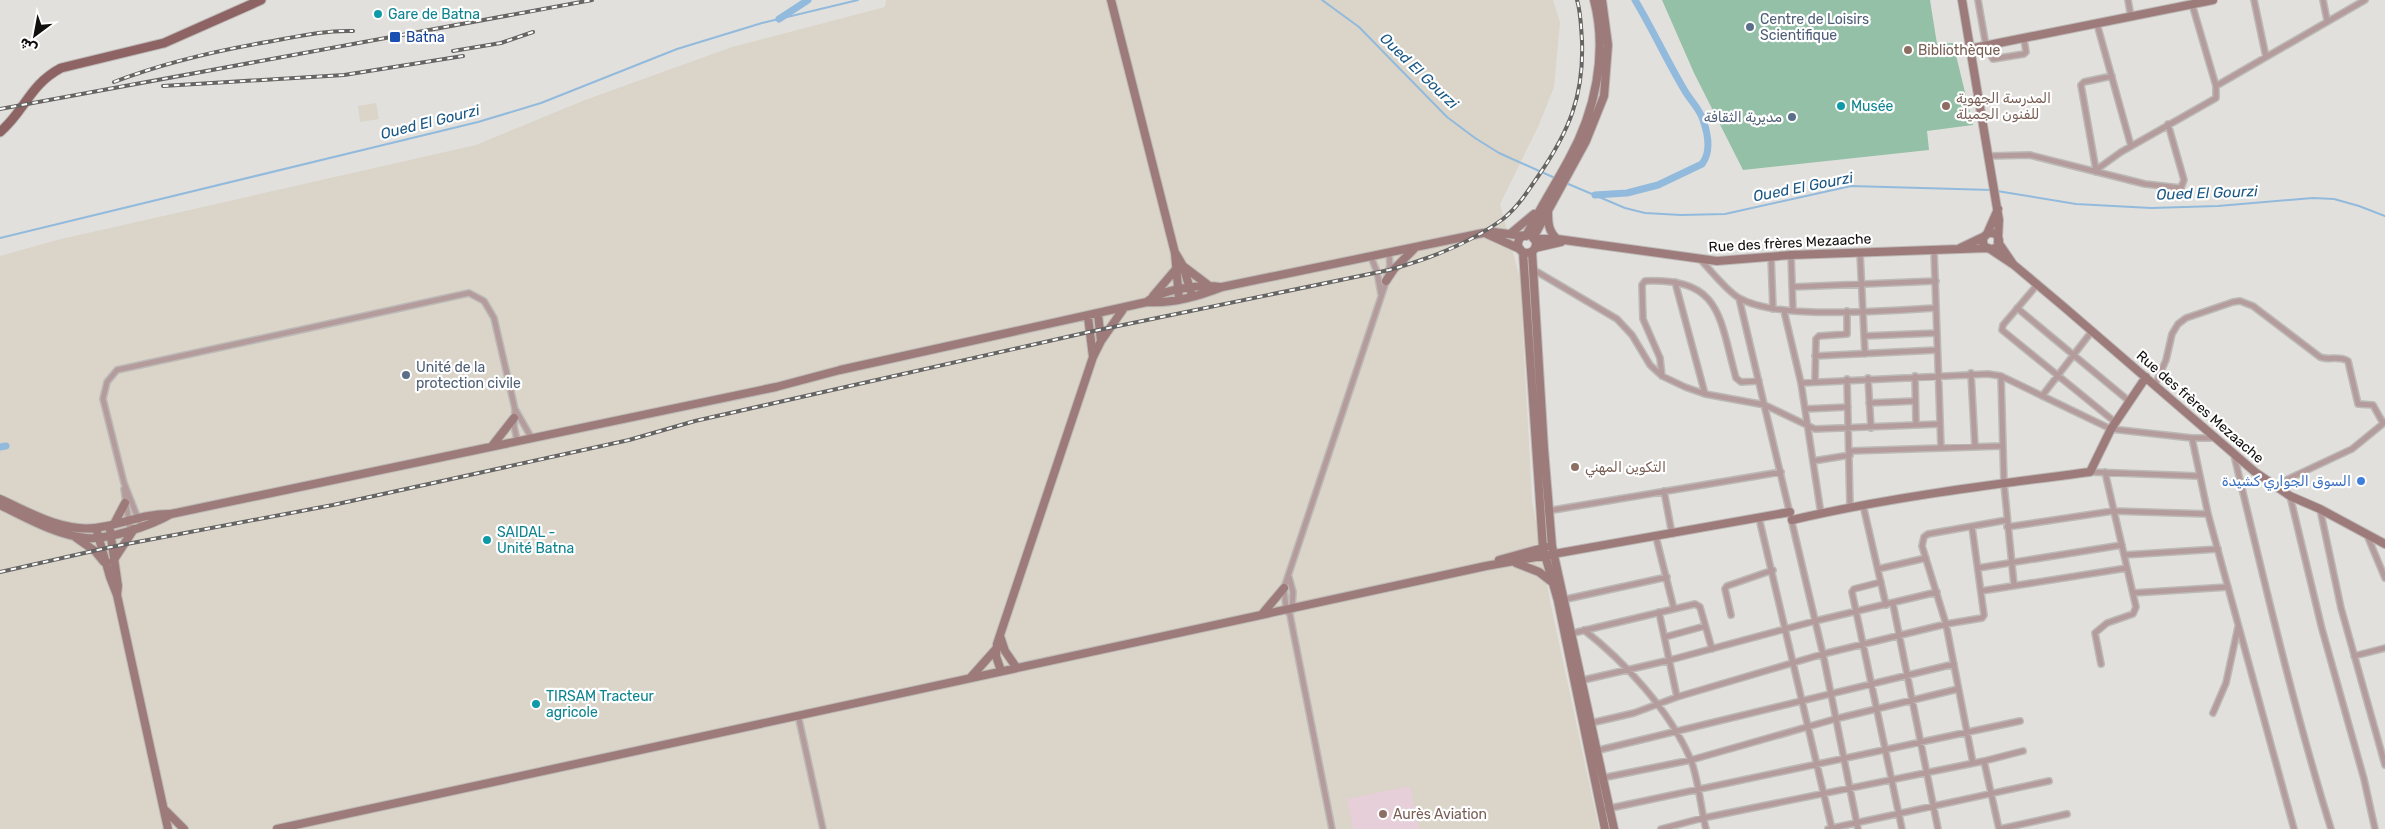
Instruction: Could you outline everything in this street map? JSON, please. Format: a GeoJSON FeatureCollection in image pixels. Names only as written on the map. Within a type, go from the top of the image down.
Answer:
{"type":"FeatureCollection","features":[{"type":"Feature","properties":{"kind":"main road"},"geometry":{"type":"LineString","coordinates":[[0,132],[7,126],[33,89],[51,74],[62,68],[164,42],[261,0]]}},
{"type":"Feature","properties":{"kind":"main road"},"geometry":{"type":"LineString","coordinates":[[1111,0],[1179,268],[1193,296]]}},
{"type":"Feature","properties":{"kind":"main road"},"geometry":{"type":"LineString","coordinates":[[1572,162],[1595,94],[1600,45],[1594,0]]}},
{"type":"Feature","properties":{"kind":"main road"},"geometry":{"type":"LineString","coordinates":[[1510,234],[1530,219],[1551,197],[1572,162],[1604,96],[1608,45],[1602,0]]}},
{"type":"Feature","properties":{"kind":"main road"},"geometry":{"type":"LineString","coordinates":[[1962,0],[1998,209],[1998,241],[1996,247],[1989,248],[1983,241],[1998,209]]}},
{"type":"Feature","properties":{"kind":"main road"},"geometry":{"type":"LineString","coordinates":[[1969,49],[2131,17],[2175,4],[2192,4],[2212,0]]}},
{"type":"Feature","properties":{"kind":"main road"},"geometry":{"type":"LineString","coordinates":[[1551,197],[1548,225],[1551,234],[1557,239]]}},
{"type":"Feature","properties":{"kind":"main road"},"geometry":{"type":"LineString","coordinates":[[1539,209],[1531,241],[1548,511],[1561,601],[1605,809],[1614,829]]}},
{"type":"Feature","properties":{"kind":"main road"},"geometry":{"type":"LineString","coordinates":[[1521,250],[1531,241],[1548,211]]}},
{"type":"Feature","properties":{"kind":"main road"},"geometry":{"type":"LineString","coordinates":[[0,505],[53,529],[72,535],[87,538],[111,535],[136,526],[160,513],[171,514],[776,387],[840,370],[1088,317],[1150,300],[1178,295],[1193,296],[1222,288],[1485,233],[1510,234],[1531,241]]}},
{"type":"Feature","properties":{"kind":"main road"},"geometry":{"type":"LineString","coordinates":[[1485,233],[1521,250]]}},
{"type":"Feature","properties":{"kind":"main road"},"geometry":{"type":"LineString","coordinates":[[1986,235],[1995,235],[1998,241]]}},
{"type":"Feature","properties":{"kind":"main road","name":"Rue des frères Mezaache"},"geometry":{"type":"LineString","coordinates":[[1960,248],[1986,235]]}},
{"type":"Feature","properties":{"kind":"main road","name":"Rue des frères Mezaache"},"geometry":{"type":"LineString","coordinates":[[1531,241],[1557,239],[1566,242],[1701,260],[1989,248],[2014,265],[2146,377],[2234,455],[2279,489],[2385,544]]}},
{"type":"Feature","properties":{"kind":"main road","name":"Rue des frères Mezaache"},"geometry":{"type":"LineString","coordinates":[[1998,241],[2014,265]]}},
{"type":"Feature","properties":{"kind":"main road"},"geometry":{"type":"LineString","coordinates":[[1561,601],[1543,548],[1519,242],[1566,242]]}},
{"type":"Feature","properties":{"kind":"main road"},"geometry":{"type":"LineString","coordinates":[[1386,281],[1394,268],[1415,248]]}},
{"type":"Feature","properties":{"kind":"main road"},"geometry":{"type":"LineString","coordinates":[[1179,268],[1208,285],[1222,288]]}},
{"type":"Feature","properties":{"kind":"main road"},"geometry":{"type":"LineString","coordinates":[[1178,295],[1179,268]]}},
{"type":"Feature","properties":{"kind":"main road"},"geometry":{"type":"LineString","coordinates":[[1150,300],[1179,268]]}},
{"type":"Feature","properties":{"kind":"main road"},"geometry":{"type":"LineString","coordinates":[[1178,295],[1190,288],[1208,285]]}},
{"type":"Feature","properties":{"kind":"main road"},"geometry":{"type":"LineString","coordinates":[[971,677],[996,649],[1093,357],[1101,341],[1124,308]]}},
{"type":"Feature","properties":{"kind":"main road"},"geometry":{"type":"LineString","coordinates":[[1098,314],[1101,341]]}},
{"type":"Feature","properties":{"kind":"main road"},"geometry":{"type":"LineString","coordinates":[[1088,317],[1093,357]]}},
{"type":"Feature","properties":{"kind":"main road"},"geometry":{"type":"LineString","coordinates":[[1486,566],[1525,552],[1543,548],[1553,551],[1656,537],[1759,518],[1820,514],[1850,507],[2090,472],[2113,425],[2146,377]]}},
{"type":"Feature","properties":{"kind":"main road"},"geometry":{"type":"LineString","coordinates":[[492,446],[514,418]]}},
{"type":"Feature","properties":{"kind":"main road"},"geometry":{"type":"LineString","coordinates":[[0,499],[54,522],[74,528],[96,528],[129,521],[136,526]]}},
{"type":"Feature","properties":{"kind":"main road"},"geometry":{"type":"LineString","coordinates":[[110,563],[112,525],[125,503]]}},
{"type":"Feature","properties":{"kind":"main road"},"geometry":{"type":"LineString","coordinates":[[110,563],[136,526]]}},
{"type":"Feature","properties":{"kind":"main road"},"geometry":{"type":"LineString","coordinates":[[96,528],[110,563],[168,829]]}},
{"type":"Feature","properties":{"kind":"main road"},"geometry":{"type":"LineString","coordinates":[[72,535],[110,563]]}},
{"type":"Feature","properties":{"kind":"main road"},"geometry":{"type":"LineString","coordinates":[[277,829],[1262,613],[1289,610],[1486,566],[1545,557],[1553,551]]}},
{"type":"Feature","properties":{"kind":"main road"},"geometry":{"type":"LineString","coordinates":[[1512,562],[1528,567],[1553,582]]}},
{"type":"Feature","properties":{"kind":"main road"},"geometry":{"type":"LineString","coordinates":[[1262,613],[1284,588]]}},
{"type":"Feature","properties":{"kind":"main road"},"geometry":{"type":"LineString","coordinates":[[1000,636],[1005,651],[1016,667]]}},
{"type":"Feature","properties":{"kind":"main road"},"geometry":{"type":"LineString","coordinates":[[996,649],[1001,671]]}},
{"type":"Feature","properties":{"kind":"main road"},"geometry":{"type":"LineString","coordinates":[[1579,682],[1591,723],[1593,751],[1602,778],[1605,829]]}},
{"type":"Feature","properties":{"kind":"main road"},"geometry":{"type":"LineString","coordinates":[[162,829],[166,814]]}},
{"type":"Feature","properties":{"kind":"main road"},"geometry":{"type":"LineString","coordinates":[[166,814],[173,829]]}},
{"type":"Feature","properties":{"kind":"main road"},"geometry":{"type":"LineString","coordinates":[[166,814],[184,829]]}},
{"type":"Feature","properties":{"kind":"street"},"geometry":{"type":"LineString","coordinates":[[1978,0],[1986,46],[1990,56],[1999,59],[2025,54],[2024,39]]}},
{"type":"Feature","properties":{"kind":"street"},"geometry":{"type":"LineString","coordinates":[[2128,0],[2131,17]]}},
{"type":"Feature","properties":{"kind":"street"},"geometry":{"type":"LineString","coordinates":[[2254,0],[2266,57]]}},
{"type":"Feature","properties":{"kind":"street"},"geometry":{"type":"LineString","coordinates":[[2323,0],[2327,20]]}},
{"type":"Feature","properties":{"kind":"street"},"geometry":{"type":"LineString","coordinates":[[2216,86],[2327,20],[2365,0]]}},
{"type":"Feature","properties":{"kind":"street"},"geometry":{"type":"LineString","coordinates":[[2096,171],[2131,146],[2214,100],[2217,94],[2216,86],[2192,4]]}},
{"type":"Feature","properties":{"kind":"street"},"geometry":{"type":"LineString","coordinates":[[2097,24],[2131,146]]}},
{"type":"Feature","properties":{"kind":"street"},"geometry":{"type":"LineString","coordinates":[[2096,171],[2082,85],[2084,82],[2112,76]]}},
{"type":"Feature","properties":{"kind":"street"},"geometry":{"type":"LineString","coordinates":[[1988,156],[2030,155],[2145,184],[2181,188],[2184,180],[2168,124]]}},
{"type":"Feature","properties":{"kind":"street"},"geometry":{"type":"LineString","coordinates":[[1934,250],[1941,448]]}},
{"type":"Feature","properties":{"kind":"street"},"geometry":{"type":"LineString","coordinates":[[1860,252],[1865,354]]}},
{"type":"Feature","properties":{"kind":"street"},"geometry":{"type":"LineString","coordinates":[[1332,829],[1284,588],[1386,281],[1390,265],[1388,253]]}},
{"type":"Feature","properties":{"kind":"street"},"geometry":{"type":"LineString","coordinates":[[1791,255],[1793,311]]}},
{"type":"Feature","properties":{"kind":"street"},"geometry":{"type":"LineString","coordinates":[[1771,256],[1773,309]]}},
{"type":"Feature","properties":{"kind":"street"},"geometry":{"type":"LineString","coordinates":[[1371,258],[1377,272],[1381,297]]}},
{"type":"Feature","properties":{"kind":"street"},"geometry":{"type":"LineString","coordinates":[[1701,260],[1738,298],[1773,309],[1784,311],[1847,312],[1936,308]]}},
{"type":"Feature","properties":{"kind":"street"},"geometry":{"type":"LineString","coordinates":[[1534,270],[1617,318],[1632,335],[1650,365],[1662,376],[1685,387],[1705,394],[1765,405],[1808,426],[1821,430],[1940,424]]}},
{"type":"Feature","properties":{"kind":"street"},"geometry":{"type":"LineString","coordinates":[[1662,376],[1660,358],[1643,319],[1642,285],[1644,281],[1675,282],[1694,287],[1714,307],[1737,380],[1759,381]]}},
{"type":"Feature","properties":{"kind":"street"},"geometry":{"type":"LineString","coordinates":[[1792,287],[1936,281]]}},
{"type":"Feature","properties":{"kind":"street"},"geometry":{"type":"LineString","coordinates":[[1675,282],[1705,394]]}},
{"type":"Feature","properties":{"kind":"street"},"geometry":{"type":"LineString","coordinates":[[2037,285],[2003,325],[2002,330],[2113,425]]}},
{"type":"Feature","properties":{"kind":"street"},"geometry":{"type":"LineString","coordinates":[[136,526],[103,399],[108,382],[117,370],[460,293],[476,295],[489,308],[494,318],[515,409],[531,437]]}},
{"type":"Feature","properties":{"kind":"street"},"geometry":{"type":"LineString","coordinates":[[1738,298],[1823,654],[1857,826]]}},
{"type":"Feature","properties":{"kind":"street"},"geometry":{"type":"LineString","coordinates":[[2155,385],[2166,360],[2172,334],[2178,324],[2186,318],[2240,302],[2253,306],[2320,357],[2328,359],[2340,358],[2348,361],[2357,402],[2361,406],[2373,405],[2384,422],[2352,449],[2288,479],[2279,489]]}},
{"type":"Feature","properties":{"kind":"street"},"geometry":{"type":"LineString","coordinates":[[2017,308],[2129,401]]}},
{"type":"Feature","properties":{"kind":"street"},"geometry":{"type":"LineString","coordinates":[[1784,311],[1801,382],[1820,514]]}},
{"type":"Feature","properties":{"kind":"street"},"geometry":{"type":"LineString","coordinates":[[1815,381],[1817,337],[1846,334],[1848,332],[1847,312]]}},
{"type":"Feature","properties":{"kind":"street"},"geometry":{"type":"LineString","coordinates":[[2042,396],[2056,375],[2092,331]]}},
{"type":"Feature","properties":{"kind":"street"},"geometry":{"type":"LineString","coordinates":[[1864,336],[1937,333]]}},
{"type":"Feature","properties":{"kind":"street"},"geometry":{"type":"LineString","coordinates":[[1815,356],[1938,350]]}},
{"type":"Feature","properties":{"kind":"street"},"geometry":{"type":"LineString","coordinates":[[1801,382],[1971,373],[2001,376],[2042,396],[2113,425],[2192,438],[2215,438]]}},
{"type":"Feature","properties":{"kind":"street"},"geometry":{"type":"LineString","coordinates":[[1971,373],[1975,447]]}},
{"type":"Feature","properties":{"kind":"street"},"geometry":{"type":"LineString","coordinates":[[1915,376],[1916,426]]}},
{"type":"Feature","properties":{"kind":"street"},"geometry":{"type":"LineString","coordinates":[[2001,376],[2006,520],[2014,585]]}},
{"type":"Feature","properties":{"kind":"street"},"geometry":{"type":"LineString","coordinates":[[1868,378],[1871,428]]}},
{"type":"Feature","properties":{"kind":"street"},"geometry":{"type":"LineString","coordinates":[[1847,379],[1850,428],[1850,507]]}},
{"type":"Feature","properties":{"kind":"street"},"geometry":{"type":"LineString","coordinates":[[1869,403],[1915,401]]}},
{"type":"Feature","properties":{"kind":"street"},"geometry":{"type":"LineString","coordinates":[[1805,409],[1848,407]]}},
{"type":"Feature","properties":{"kind":"street"},"geometry":{"type":"LineString","coordinates":[[515,409],[514,418],[517,440]]}},
{"type":"Feature","properties":{"kind":"street"},"geometry":{"type":"LineString","coordinates":[[2192,438],[2198,476],[2294,829]]}},
{"type":"Feature","properties":{"kind":"street"},"geometry":{"type":"LineString","coordinates":[[1813,461],[1850,453],[2002,446]]}},
{"type":"Feature","properties":{"kind":"street"},"geometry":{"type":"LineString","coordinates":[[2234,455],[2277,633],[2331,829]]}},
{"type":"Feature","properties":{"kind":"street"},"geometry":{"type":"LineString","coordinates":[[1540,512],[1781,472]]}},
{"type":"Feature","properties":{"kind":"street"},"geometry":{"type":"LineString","coordinates":[[2090,472],[2198,476]]}},
{"type":"Feature","properties":{"kind":"street"},"geometry":{"type":"LineString","coordinates":[[2101,664],[2095,633],[2107,624],[2132,614],[2136,607],[2105,472]]}},
{"type":"Feature","properties":{"kind":"street"},"geometry":{"type":"LineString","coordinates":[[124,483],[125,503],[129,521]]}},
{"type":"Feature","properties":{"kind":"street"},"geometry":{"type":"LineString","coordinates":[[1664,491],[1672,534]]}},
{"type":"Feature","properties":{"kind":"street"},"geometry":{"type":"LineString","coordinates":[[2290,496],[2322,629],[2364,779],[2375,829]]}},
{"type":"Feature","properties":{"kind":"street"},"geometry":{"type":"LineString","coordinates":[[1863,505],[1886,605]]}},
{"type":"Feature","properties":{"kind":"street"},"geometry":{"type":"LineString","coordinates":[[2320,509],[2325,540],[2354,656],[2385,765]]}},
{"type":"Feature","properties":{"kind":"street"},"geometry":{"type":"LineString","coordinates":[[2007,527],[2113,511],[2208,514]]}},
{"type":"Feature","properties":{"kind":"street"},"geometry":{"type":"LineString","coordinates":[[1759,518],[1803,700],[1807,727],[1830,829],[1857,826],[1899,814],[2049,781]]}},
{"type":"Feature","properties":{"kind":"street"},"geometry":{"type":"LineString","coordinates":[[1973,763],[1946,624],[1922,546],[1924,537],[2006,520]]}},
{"type":"Feature","properties":{"kind":"street"},"geometry":{"type":"LineString","coordinates":[[1591,723],[1657,706],[1677,697],[1823,654],[1946,624],[1983,617],[1972,527]]}},
{"type":"Feature","properties":{"kind":"street"},"geometry":{"type":"LineString","coordinates":[[2367,535],[2385,578]]}},
{"type":"Feature","properties":{"kind":"street"},"geometry":{"type":"LineString","coordinates":[[1656,537],[1674,609]]}},
{"type":"Feature","properties":{"kind":"street"},"geometry":{"type":"LineString","coordinates":[[1978,568],[2122,545]]}},
{"type":"Feature","properties":{"kind":"street"},"geometry":{"type":"LineString","coordinates":[[2124,555],[2218,549]]}},
{"type":"Feature","properties":{"kind":"street"},"geometry":{"type":"LineString","coordinates":[[1878,569],[1926,558]]}},
{"type":"Feature","properties":{"kind":"street"},"geometry":{"type":"LineString","coordinates":[[1981,590],[2127,568]]}},
{"type":"Feature","properties":{"kind":"street"},"geometry":{"type":"LineString","coordinates":[[1731,615],[1725,589],[1727,586],[1773,570]]}},
{"type":"Feature","properties":{"kind":"street"},"geometry":{"type":"LineString","coordinates":[[1289,576],[1293,592],[1289,610]]}},
{"type":"Feature","properties":{"kind":"street"},"geometry":{"type":"LineString","coordinates":[[1561,601],[1667,577]]}},
{"type":"Feature","properties":{"kind":"street"},"geometry":{"type":"LineString","coordinates":[[1880,582],[1852,590],[1861,644],[1877,709],[1902,829]]}},
{"type":"Feature","properties":{"kind":"street"},"geometry":{"type":"LineString","coordinates":[[2133,593],[2228,587]]}},
{"type":"Feature","properties":{"kind":"street"},"geometry":{"type":"LineString","coordinates":[[1579,682],[1712,649],[1785,628],[1893,604],[1937,592]]}},
{"type":"Feature","properties":{"kind":"street"},"geometry":{"type":"LineString","coordinates":[[1569,634],[1690,604],[1699,605],[1712,649]]}},
{"type":"Feature","properties":{"kind":"street"},"geometry":{"type":"LineString","coordinates":[[1893,604],[1938,829]]}},
{"type":"Feature","properties":{"kind":"street"},"geometry":{"type":"LineString","coordinates":[[1659,612],[1677,697]]}},
{"type":"Feature","properties":{"kind":"street"},"geometry":{"type":"LineString","coordinates":[[2213,713],[2226,683],[2238,624]]}},
{"type":"Feature","properties":{"kind":"street"},"geometry":{"type":"LineString","coordinates":[[1664,637],[1705,626]]}},
{"type":"Feature","properties":{"kind":"street"},"geometry":{"type":"LineString","coordinates":[[1584,630],[1607,648],[1628,670],[1676,731],[1691,760],[1706,829]]}},
{"type":"Feature","properties":{"kind":"street"},"geometry":{"type":"LineString","coordinates":[[2354,656],[2385,648]]}},
{"type":"Feature","properties":{"kind":"street"},"geometry":{"type":"LineString","coordinates":[[1593,751],[1954,664]]}},
{"type":"Feature","properties":{"kind":"street"},"geometry":{"type":"LineString","coordinates":[[1602,778],[1691,760],[1835,719],[1958,689]]}},
{"type":"Feature","properties":{"kind":"street"},"geometry":{"type":"LineString","coordinates":[[798,715],[823,829]]}},
{"type":"Feature","properties":{"kind":"street"},"geometry":{"type":"LineString","coordinates":[[1605,809],[2020,721]]}},
{"type":"Feature","properties":{"kind":"street"},"geometry":{"type":"LineString","coordinates":[[1660,829],[1704,818],[1850,790],[2023,751]]}},
{"type":"Feature","properties":{"kind":"street"},"geometry":{"type":"LineString","coordinates":[[1984,761],[2000,829],[2067,814]]}},
{"type":"Feature","properties":{"kind":"shaded area"},"geometry":{"type":"Polygon","coordinates":[[[886,0],[1553,0],[1560,22],[1554,87],[1538,127],[1500,204],[1520,279],[1532,500],[1550,601],[1599,829],[0,829],[0,256],[57,240],[476,145],[585,100],[732,47],[885,7],[886,0]]]}},
{"type":"Feature","properties":{"kind":"shaded area"},"geometry":{"type":"Polygon","coordinates":[[[376,103],[379,119],[360,122],[358,106],[376,103]]]}},
{"type":"Feature","properties":{"kind":"shaded area","name":"Aurès Aviation"},"geometry":{"type":"Polygon","coordinates":[[[1410,786],[1419,829],[1353,829],[1347,799],[1410,786]]]}},
{"type":"Feature","properties":{"kind":"green space"},"geometry":{"type":"Polygon","coordinates":[[[1662,0],[1930,0],[1937,44],[1953,43],[1973,125],[1927,131],[1929,150],[1743,170],[1694,73],[1662,0]]]}},
{"type":"Feature","properties":{"kind":"waterway"},"geometry":{"type":"LineString","coordinates":[[779,19],[808,0]]}},
{"type":"Feature","properties":{"kind":"waterway","name":"Oued El Gourzi"},"geometry":{"type":"LineString","coordinates":[[0,238],[478,122],[541,103],[677,49],[762,23],[858,0]]}},
{"type":"Feature","properties":{"kind":"waterway","name":"Oued El Gourzi"},"geometry":{"type":"LineString","coordinates":[[1322,0],[1359,27],[1447,117],[1499,153],[1555,178]]}},
{"type":"Feature","properties":{"kind":"waterway"},"geometry":{"type":"LineString","coordinates":[[1595,195],[1627,193],[1658,185],[1702,164],[1707,154],[1708,137],[1702,116],[1678,80],[1635,0]]}},
{"type":"Feature","properties":{"kind":"waterway","name":"Oued El Gourzi"},"geometry":{"type":"LineString","coordinates":[[1566,183],[1625,208],[1645,213],[1681,215],[1725,214],[1851,186],[1992,190]]}},
{"type":"Feature","properties":{"kind":"waterway","name":"Oued El Gourzi"},"geometry":{"type":"LineString","coordinates":[[1997,191],[2076,204],[2151,208],[2218,206],[2313,198],[2334,199],[2385,216]]}},
{"type":"Feature","properties":{"kind":"waterway"},"geometry":{"type":"LineString","coordinates":[[0,447],[6,446]]}},
{"type":"Feature","properties":{"kind":"railway"},"geometry":{"type":"LineString","coordinates":[[0,109],[592,0]]}},
{"type":"Feature","properties":{"kind":"railway"},"geometry":{"type":"LineString","coordinates":[[0,572],[111,547],[333,505],[629,440],[695,421],[1089,332],[1389,270],[1434,256],[1463,243],[1503,219],[1527,193],[1559,143],[1573,112],[1580,79],[1582,41],[1577,0]]}},
{"type":"Feature","properties":{"kind":"railway"},"geometry":{"type":"LineString","coordinates":[[114,82],[153,68],[213,53],[313,34],[353,31]]}},
{"type":"Feature","properties":{"kind":"railway"},"geometry":{"type":"LineString","coordinates":[[453,51],[501,43],[533,32]]}},
{"type":"Feature","properties":{"kind":"railway"},"geometry":{"type":"LineString","coordinates":[[163,86],[344,75],[463,56]]}},
{"type":"Feature","properties":{"kind":"place","name":"Gare de Batna"},"geometry":{"type":"Point","coordinates":[378,14]}},
{"type":"Feature","properties":{"kind":"place","name":"Centre de Loisirs Scientifique"},"geometry":{"type":"Point","coordinates":[1750,27]}},
{"type":"Feature","properties":{"kind":"place","name":"Batna"},"geometry":{"type":"Point","coordinates":[395,37]}},
{"type":"Feature","properties":{"kind":"place","name":"Bibliothèque"},"geometry":{"type":"Point","coordinates":[1908,50]}},
{"type":"Feature","properties":{"kind":"place","name":"Musée"},"geometry":{"type":"Point","coordinates":[1841,106]}},
{"type":"Feature","properties":{"kind":"place","name":"المدرسة الجهوية للفنون الجميلة"},"geometry":{"type":"Point","coordinates":[1946,106]}},
{"type":"Feature","properties":{"kind":"place","name":"مديرية الثقافة"},"geometry":{"type":"Point","coordinates":[1792,117]}},
{"type":"Feature","properties":{"kind":"place","name":"Unité de la protection civile"},"geometry":{"type":"Point","coordinates":[406,375]}},
{"type":"Feature","properties":{"kind":"place","name":"التكوين المهني"},"geometry":{"type":"Point","coordinates":[1575,467]}},
{"type":"Feature","properties":{"kind":"place","name":"السوق الجواري كشيدة"},"geometry":{"type":"Point","coordinates":[2361,481]}},
{"type":"Feature","properties":{"kind":"place","name":"SAIDAL - Unité Batna"},"geometry":{"type":"Point","coordinates":[487,540]}},
{"type":"Feature","properties":{"kind":"place","name":"TIRSAM Tracteur agricole"},"geometry":{"type":"Point","coordinates":[536,704]}},
{"type":"Feature","properties":{"kind":"place","name":"Aurès Aviation"},"geometry":{"type":"Point","coordinates":[1383,814]}}]}
